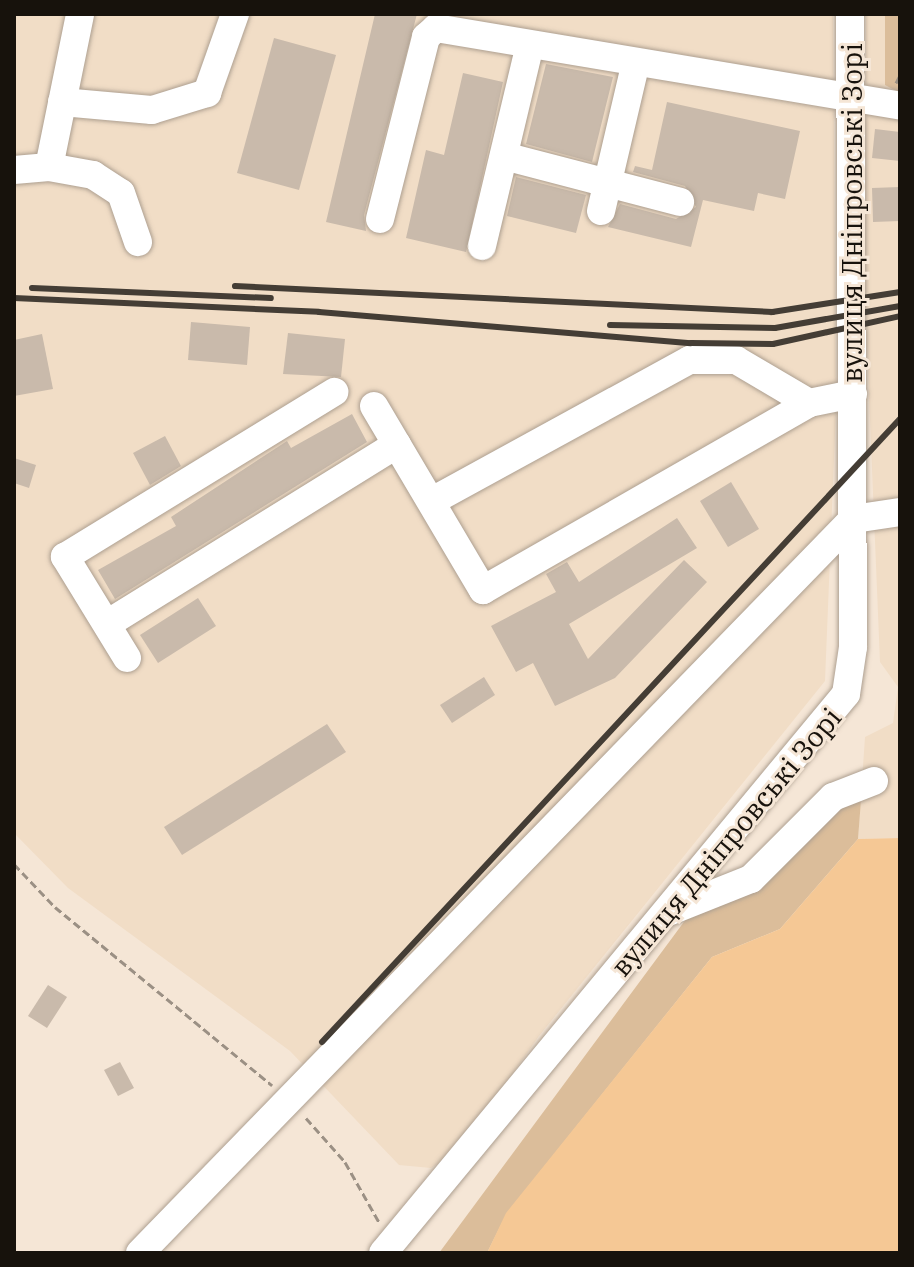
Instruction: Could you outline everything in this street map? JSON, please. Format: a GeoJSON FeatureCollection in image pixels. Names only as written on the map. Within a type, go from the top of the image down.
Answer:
{"type":"FeatureCollection","features":[{"type":"Feature","properties":{"kind":"street"},"geometry":{"type":"LineString","coordinates":[[49,167],[80,14]]}},
{"type":"Feature","properties":{"kind":"street"},"geometry":{"type":"LineString","coordinates":[[62,102],[152,110],[207,93],[235,14]]}},
{"type":"Feature","properties":{"kind":"street","name":"вулиця Дніпровські Зорі"},"geometry":{"type":"LineString","coordinates":[[382,1242],[667,913],[846,694],[853,519],[850,14]]}},
{"type":"Feature","properties":{"kind":"street"},"geometry":{"type":"LineString","coordinates":[[380,219],[430,31],[900,106]]}},
{"type":"Feature","properties":{"kind":"street"},"geometry":{"type":"LineString","coordinates":[[482,246],[530,45]]}},
{"type":"Feature","properties":{"kind":"street"},"geometry":{"type":"LineString","coordinates":[[604,197],[636,62]]}},
{"type":"Feature","properties":{"kind":"street"},"geometry":{"type":"LineString","coordinates":[[504,156],[604,197],[680,202]]}},
{"type":"Feature","properties":{"kind":"street"},"geometry":{"type":"LineString","coordinates":[[14,170],[49,167],[93,175],[121,193],[138,242]]}},
{"type":"Feature","properties":{"kind":"street"},"geometry":{"type":"LineString","coordinates":[[432,501],[690,360],[736,360],[809,403]]}},
{"type":"Feature","properties":{"kind":"street"},"geometry":{"type":"LineString","coordinates":[[127,658],[65,557],[334,392]]}},
{"type":"Feature","properties":{"kind":"street"},"geometry":{"type":"LineString","coordinates":[[374,406],[483,590],[809,403],[853,394]]}},
{"type":"Feature","properties":{"kind":"street"},"geometry":{"type":"LineString","coordinates":[[107,624],[397,444]]}},
{"type":"Feature","properties":{"kind":"street"},"geometry":{"type":"LineString","coordinates":[[140,1253],[291,1101],[853,519],[900,512]]}},
{"type":"Feature","properties":{"kind":"street"},"geometry":{"type":"LineString","coordinates":[[667,913],[751,879],[833,797],[874,781]]}},
{"type":"Feature","properties":{"kind":"path"},"geometry":{"type":"LineString","coordinates":[[14,864],[55,907],[291,1101],[345,1162],[382,1242]]}},
{"type":"Feature","properties":{"kind":"shaded area"},"geometry":{"type":"Polygon","coordinates":[[[14,14],[833,14],[836,409],[825,681],[539,1036],[459,1150],[431,1168],[399,1165],[290,1051],[68,888],[14,833],[14,14]]]}},
{"type":"Feature","properties":{"kind":"shaded area"},"geometry":{"type":"Polygon","coordinates":[[[866,14],[900,14],[900,838],[858,839],[865,737],[893,723],[898,687],[880,662],[865,299],[866,14]]]}},
{"type":"Feature","properties":{"kind":"shaded area"},"geometry":{"type":"Polygon","coordinates":[[[885,14],[900,14],[900,93],[885,85],[885,14]]]}},
{"type":"Feature","properties":{"kind":"shaded area"},"geometry":{"type":"Polygon","coordinates":[[[861,800],[858,839],[780,929],[712,957],[507,1213],[487,1253],[439,1253],[692,911],[839,806],[861,800]]]}},
{"type":"Feature","properties":{"kind":"shaded area"},"geometry":{"type":"Polygon","coordinates":[[[900,838],[900,1253],[487,1253],[506,1213],[712,957],[780,929],[858,839],[900,838]]]}},
{"type":"Feature","properties":{"kind":"building"},"geometry":{"type":"Polygon","coordinates":[[[375,14],[417,14],[364,215],[366,231],[326,222],[375,14]]]}},
{"type":"Feature","properties":{"kind":"building"},"geometry":{"type":"Polygon","coordinates":[[[274,38],[336,55],[299,190],[237,173],[274,38]]]}},
{"type":"Feature","properties":{"kind":"building"},"geometry":{"type":"Polygon","coordinates":[[[546,64],[613,77],[592,162],[526,144],[546,64]]]}},
{"type":"Feature","properties":{"kind":"building"},"geometry":{"type":"Polygon","coordinates":[[[463,73],[503,82],[466,252],[406,238],[426,150],[444,155],[463,73]]]}},
{"type":"Feature","properties":{"kind":"building"},"geometry":{"type":"Polygon","coordinates":[[[667,102],[800,131],[785,199],[758,193],[754,211],[703,200],[691,247],[608,227],[620,204],[676,219],[696,207],[685,186],[633,172],[635,166],[652,170],[667,102]]]}},
{"type":"Feature","properties":{"kind":"building"},"geometry":{"type":"Polygon","coordinates":[[[875,129],[900,132],[900,161],[872,158],[875,129]]]}},
{"type":"Feature","properties":{"kind":"building"},"geometry":{"type":"Polygon","coordinates":[[[516,177],[586,195],[576,233],[507,216],[516,177]]]}},
{"type":"Feature","properties":{"kind":"building"},"geometry":{"type":"Polygon","coordinates":[[[900,187],[900,221],[873,222],[872,188],[900,187]]]}},
{"type":"Feature","properties":{"kind":"building"},"geometry":{"type":"Polygon","coordinates":[[[191,322],[250,327],[247,365],[188,360],[191,322]]]}},
{"type":"Feature","properties":{"kind":"building"},"geometry":{"type":"Polygon","coordinates":[[[288,333],[345,339],[341,377],[283,374],[288,333]]]}},
{"type":"Feature","properties":{"kind":"building"},"geometry":{"type":"Polygon","coordinates":[[[42,334],[53,389],[14,396],[14,340],[42,334]]]}},
{"type":"Feature","properties":{"kind":"building"},"geometry":{"type":"Polygon","coordinates":[[[352,414],[367,442],[115,599],[98,570],[176,526],[171,517],[287,441],[291,448],[352,414]]]}},
{"type":"Feature","properties":{"kind":"building"},"geometry":{"type":"Polygon","coordinates":[[[165,436],[181,466],[150,485],[133,453],[165,436]]]}},
{"type":"Feature","properties":{"kind":"building"},"geometry":{"type":"Polygon","coordinates":[[[14,458],[36,465],[29,488],[14,483],[14,458]]]}},
{"type":"Feature","properties":{"kind":"building"},"geometry":{"type":"Polygon","coordinates":[[[731,482],[759,529],[728,547],[700,501],[731,482]]]}},
{"type":"Feature","properties":{"kind":"building"},"geometry":{"type":"Polygon","coordinates":[[[677,518],[697,548],[569,624],[588,659],[684,560],[707,582],[615,678],[555,706],[533,663],[516,672],[491,626],[556,592],[546,574],[567,562],[579,582],[677,518]]]}},
{"type":"Feature","properties":{"kind":"building"},"geometry":{"type":"Polygon","coordinates":[[[198,598],[216,626],[158,663],[140,635],[198,598]]]}},
{"type":"Feature","properties":{"kind":"building"},"geometry":{"type":"Polygon","coordinates":[[[484,677],[495,695],[452,723],[440,705],[484,677]]]}},
{"type":"Feature","properties":{"kind":"building"},"geometry":{"type":"Polygon","coordinates":[[[327,724],[346,752],[182,855],[164,827],[327,724]]]}},
{"type":"Feature","properties":{"kind":"building"},"geometry":{"type":"Polygon","coordinates":[[[48,985],[67,997],[47,1028],[28,1016],[48,985]]]}},
{"type":"Feature","properties":{"kind":"building"},"geometry":{"type":"Polygon","coordinates":[[[120,1062],[134,1088],[118,1096],[104,1070],[120,1062]]]}},
{"type":"Feature","properties":{"kind":"railway"},"geometry":{"type":"LineString","coordinates":[[235,286],[772,312],[900,292]]}},
{"type":"Feature","properties":{"kind":"railway"},"geometry":{"type":"LineString","coordinates":[[32,288],[271,298]]}},
{"type":"Feature","properties":{"kind":"railway"},"geometry":{"type":"LineString","coordinates":[[14,298],[319,312],[691,343],[773,344],[900,316]]}},
{"type":"Feature","properties":{"kind":"railway"},"geometry":{"type":"LineString","coordinates":[[610,325],[775,328],[900,306]]}},
{"type":"Feature","properties":{"kind":"railway"},"geometry":{"type":"LineString","coordinates":[[322,1042],[900,419]]}}]}
